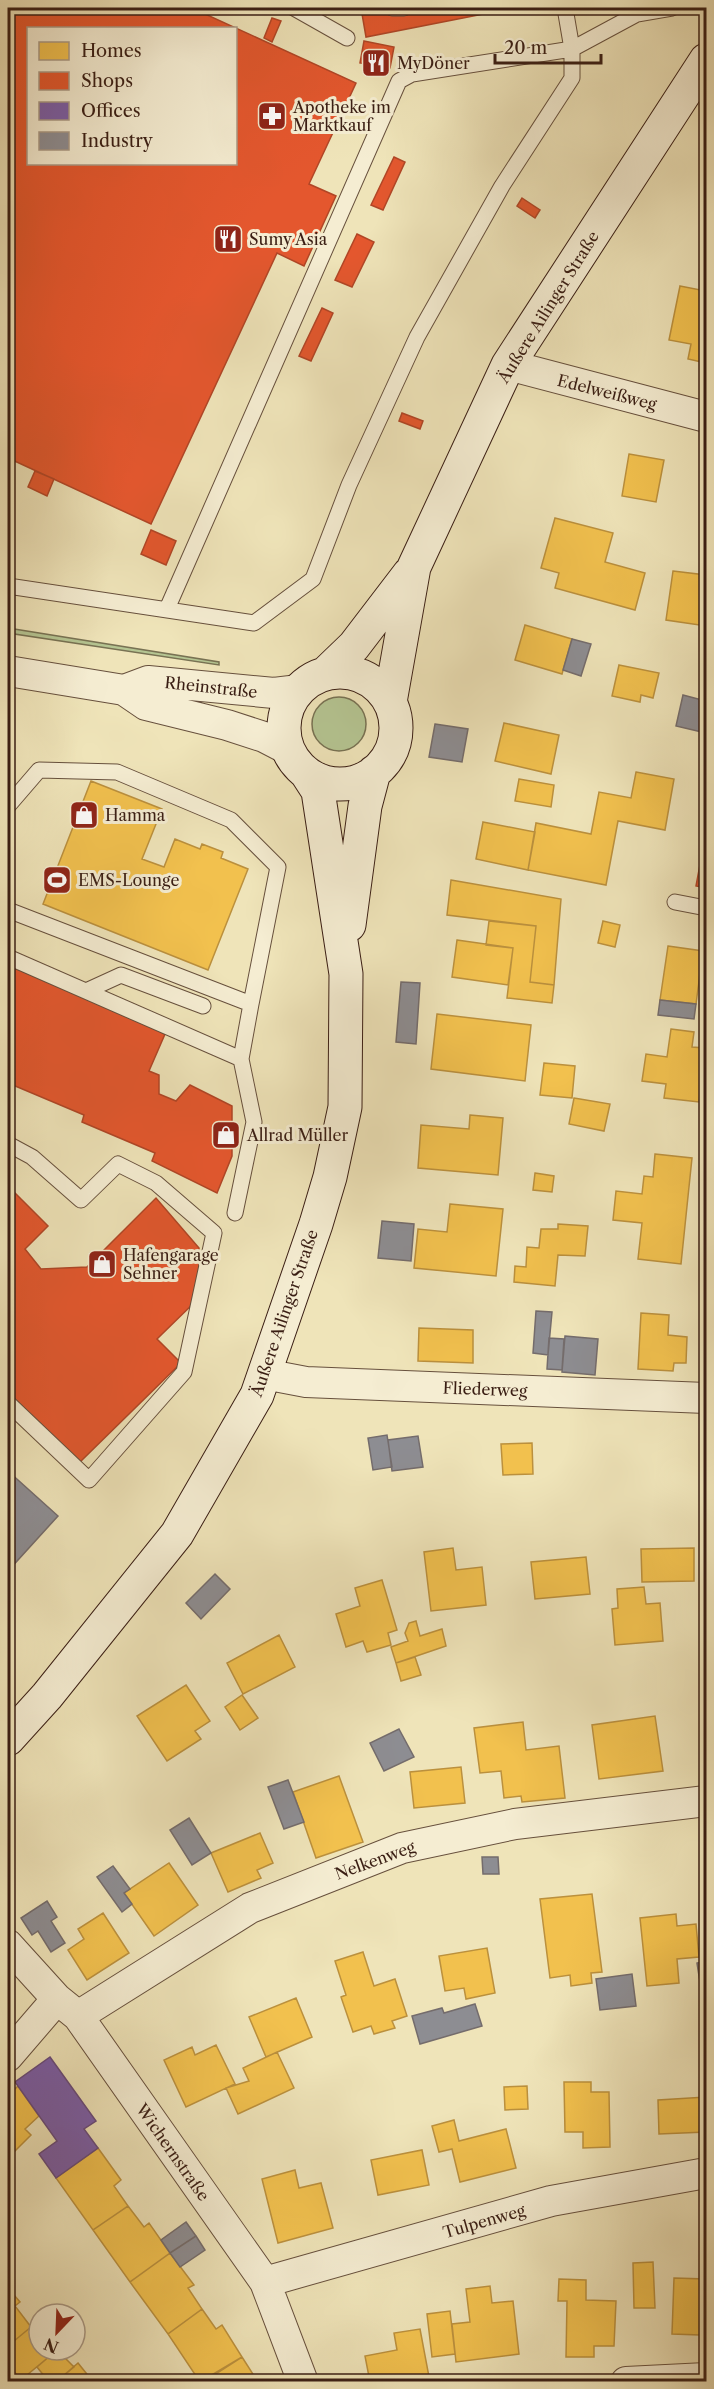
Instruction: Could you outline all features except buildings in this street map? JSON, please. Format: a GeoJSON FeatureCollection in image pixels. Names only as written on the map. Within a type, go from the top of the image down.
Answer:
{"type":"FeatureCollection","features":[{"type":"Feature","properties":{"kind":"main road","name":"Äußere Ailinger Straße"},"geometry":{"type":"LineString","coordinates":[[312,682],[354,646],[414,567],[508,365],[706,60]]}},
{"type":"Feature","properties":{"kind":"main road","name":"Äußere Ailinger Straße"},"geometry":{"type":"LineString","coordinates":[[390,702],[414,567]]}},
{"type":"Feature","properties":{"kind":"main road"},"geometry":{"type":"LineString","coordinates":[[298,762],[326,782],[341,784],[354,782],[374,772],[392,750],[396,732],[390,702],[376,684],[361,675],[344,671],[312,682],[290,703],[285,717],[284,731],[298,762],[318,791],[344,953]]}},
{"type":"Feature","properties":{"kind":"main road"},"geometry":{"type":"LineString","coordinates":[[344,953],[365,806],[374,772]]}},
{"type":"Feature","properties":{"kind":"main road","name":"Äußere Ailinger Straße"},"geometry":{"type":"LineString","coordinates":[[8,1739],[47,1696],[177,1534],[257,1395],[330,1177],[345,1107],[344,953]]}},
{"type":"Feature","properties":{"kind":"street","name":"Edelweißweg"},"geometry":{"type":"LineString","coordinates":[[508,365],[706,417]]}},
{"type":"Feature","properties":{"kind":"street","name":"Rheinstraße"},"geometry":{"type":"LineString","coordinates":[[8,671],[124,690],[146,705],[264,737],[298,762]]}},
{"type":"Feature","properties":{"kind":"street","name":"Rheinstraße"},"geometry":{"type":"LineString","coordinates":[[124,690],[148,681],[274,693],[312,682]]}},
{"type":"Feature","properties":{"kind":"street","name":"Fliederweg"},"geometry":{"type":"LineString","coordinates":[[264,1374],[306,1382],[706,1398]]}},
{"type":"Feature","properties":{"kind":"street","name":"Nelkenweg"},"geometry":{"type":"LineString","coordinates":[[8,2056],[68,2007],[250,1908],[402,1848],[515,1824],[706,1801]]}},
{"type":"Feature","properties":{"kind":"street","name":"Wichernstraße"},"geometry":{"type":"LineString","coordinates":[[8,1945],[68,2007],[265,2282],[303,2382]]}},
{"type":"Feature","properties":{"kind":"street","name":"Tulpenweg"},"geometry":{"type":"LineString","coordinates":[[265,2282],[550,2201],[706,2173]]}},
{"type":"Feature","properties":{"kind":"street"},"geometry":{"type":"LineString","coordinates":[[626,2382],[706,2378]]}},
{"type":"Feature","properties":{"kind":"lane"},"geometry":{"type":"LineString","coordinates":[[294,8],[347,38]]}},
{"type":"Feature","properties":{"kind":"lane"},"geometry":{"type":"LineString","coordinates":[[392,8],[404,8]]}},
{"type":"Feature","properties":{"kind":"lane"},"geometry":{"type":"LineString","coordinates":[[8,586],[254,623],[313,579],[349,485],[417,337],[502,186],[572,78],[572,49],[565,8]]}},
{"type":"Feature","properties":{"kind":"lane"},"geometry":{"type":"LineString","coordinates":[[167,609],[399,81],[412,74],[572,49],[637,14],[672,8]]}},
{"type":"Feature","properties":{"kind":"lane"},"geometry":{"type":"LineString","coordinates":[[8,806],[39,770],[117,772],[231,820],[278,867],[250,1004],[242,1059],[254,1122],[235,1213]]}},
{"type":"Feature","properties":{"kind":"lane"},"geometry":{"type":"LineString","coordinates":[[675,902],[706,908]]}},
{"type":"Feature","properties":{"kind":"lane"},"geometry":{"type":"LineString","coordinates":[[8,910],[250,1004]]}},
{"type":"Feature","properties":{"kind":"lane"},"geometry":{"type":"LineString","coordinates":[[8,957],[242,1059]]}},
{"type":"Feature","properties":{"kind":"lane"},"geometry":{"type":"LineString","coordinates":[[86,991],[121,975],[203,1006]]}},
{"type":"Feature","properties":{"kind":"lane"},"geometry":{"type":"LineString","coordinates":[[8,1144],[32,1157],[81,1200],[118,1164],[156,1184],[214,1233],[184,1372],[89,1480],[8,1403]]}},
{"type":"Feature","properties":{"kind":"green space"},"geometry":{"type":"Polygon","coordinates":[[[8,628],[219,662],[219,665],[8,633],[8,628]]]}},
{"type":"Feature","properties":{"kind":"green space"},"geometry":{"type":"Polygon","coordinates":[[[339,697],[349,699],[358,705],[364,714],[366,724],[364,734],[358,743],[349,749],[339,751],[329,749],[320,743],[314,734],[312,724],[314,714],[320,705],[329,699],[339,697]]]}},
{"type":"Feature","properties":{"kind":"place","name":"MyDöner"},"geometry":{"type":"Point","coordinates":[376,63]}},
{"type":"Feature","properties":{"kind":"place","name":"Apotheke im Marktkauf"},"geometry":{"type":"Point","coordinates":[272,116]}},
{"type":"Feature","properties":{"kind":"place","name":"Sumy Asia"},"geometry":{"type":"Point","coordinates":[228,239]}},
{"type":"Feature","properties":{"kind":"place","name":"Hamma"},"geometry":{"type":"Point","coordinates":[84,815]}},
{"type":"Feature","properties":{"kind":"place","name":"EMS-Lounge"},"geometry":{"type":"Point","coordinates":[57,880]}},
{"type":"Feature","properties":{"kind":"place","name":"Allrad Müller"},"geometry":{"type":"Point","coordinates":[226,1135]}},
{"type":"Feature","properties":{"kind":"place","name":"Hafengarage Sehner"},"geometry":{"type":"Point","coordinates":[102,1264]}}]}
